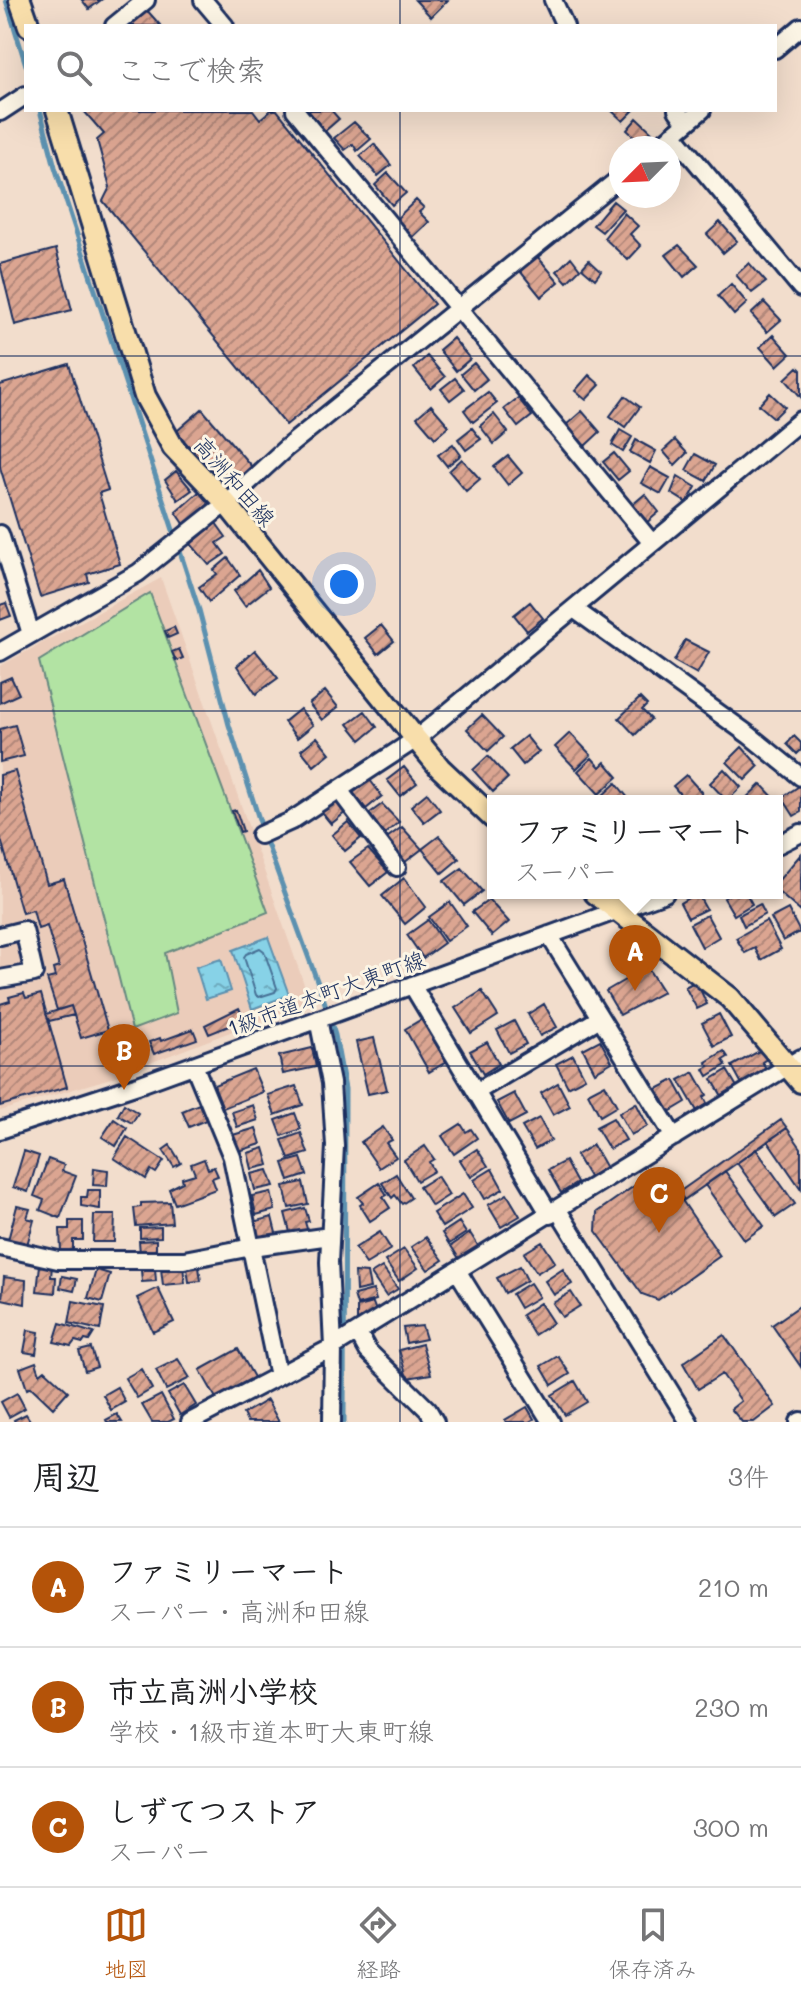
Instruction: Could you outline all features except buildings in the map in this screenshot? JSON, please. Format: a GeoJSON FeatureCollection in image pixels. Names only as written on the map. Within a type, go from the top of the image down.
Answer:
{"type":"FeatureCollection","features":[{"type":"Feature","properties":{"kind":"main road"},"geometry":{"type":"LineString","coordinates":[[20,0],[28,24]]}},
{"type":"Feature","properties":{"kind":"main road","name":"高洲和田線"},"geometry":{"type":"LineString","coordinates":[[58,112],[145,396],[173,447],[226,503],[440,768],[487,812]]}},
{"type":"Feature","properties":{"kind":"main road"},"geometry":{"type":"LineString","coordinates":[[603,899],[730,998],[797,1069]]}},
{"type":"Feature","properties":{"kind":"street"},"geometry":{"type":"LineString","coordinates":[[116,24],[146,0]]}},
{"type":"Feature","properties":{"kind":"street"},"geometry":{"type":"LineString","coordinates":[[203,0],[223,24]]}},
{"type":"Feature","properties":{"kind":"street"},"geometry":{"type":"LineString","coordinates":[[553,0],[564,24]]}},
{"type":"Feature","properties":{"kind":"street"},"geometry":{"type":"LineString","coordinates":[[777,47],[801,27]]}},
{"type":"Feature","properties":{"kind":"street"},"geometry":{"type":"LineString","coordinates":[[0,112],[22,98]]}},
{"type":"Feature","properties":{"kind":"street"},"geometry":{"type":"LineString","coordinates":[[297,112],[652,543]]}},
{"type":"Feature","properties":{"kind":"street"},"geometry":{"type":"LineString","coordinates":[[698,112],[679,123],[801,288]]}},
{"type":"Feature","properties":{"kind":"street"},"geometry":{"type":"LineString","coordinates":[[0,652],[138,573],[226,503],[286,448],[609,187]]}},
{"type":"Feature","properties":{"kind":"street"},"geometry":{"type":"LineString","coordinates":[[260,835],[291,821],[416,739],[801,420]]}},
{"type":"Feature","properties":{"kind":"street"},"geometry":{"type":"LineString","coordinates":[[0,534],[31,634]]}},
{"type":"Feature","properties":{"kind":"street"},"geometry":{"type":"LineString","coordinates":[[574,609],[749,735],[801,777]]}},
{"type":"Feature","properties":{"kind":"street"},"geometry":{"type":"LineString","coordinates":[[339,790],[397,867]]}},
{"type":"Feature","properties":{"kind":"street"},"geometry":{"type":"LineString","coordinates":[[783,842],[801,833]]}},
{"type":"Feature","properties":{"kind":"street","name":"1級市道本町大東町線"},"geometry":{"type":"LineString","coordinates":[[0,1130],[194,1065],[649,899]]}},
{"type":"Feature","properties":{"kind":"street"},"geometry":{"type":"LineString","coordinates":[[0,936],[24,930],[34,973],[0,979]]}},
{"type":"Feature","properties":{"kind":"street"},"geometry":{"type":"LineString","coordinates":[[549,935],[674,1137]]}},
{"type":"Feature","properties":{"kind":"street"},"geometry":{"type":"LineString","coordinates":[[412,985],[476,1092],[689,1422]]}},
{"type":"Feature","properties":{"kind":"street"},"geometry":{"type":"LineString","coordinates":[[476,1092],[600,1018]]}},
{"type":"Feature","properties":{"kind":"street"},"geometry":{"type":"LineString","coordinates":[[318,1019],[331,1083],[335,1146],[330,1236],[332,1422]]}},
{"type":"Feature","properties":{"kind":"street"},"geometry":{"type":"LineString","coordinates":[[194,1065],[232,1157],[278,1376]]}},
{"type":"Feature","properties":{"kind":"street"},"geometry":{"type":"LineString","coordinates":[[190,1422],[358,1333],[674,1137],[797,1069]]}},
{"type":"Feature","properties":{"kind":"street"},"geometry":{"type":"LineString","coordinates":[[0,1247],[58,1260],[184,1260],[330,1236]]}},
{"type":"Feature","properties":{"kind":"street"},"geometry":{"type":"LineString","coordinates":[[458,1272],[551,1422]]}},
{"type":"Feature","properties":{"kind":"street"},"geometry":{"type":"LineString","coordinates":[[358,1333],[368,1351],[428,1410],[435,1422]]}},
{"type":"Feature","properties":{"kind":"shaded area"},"geometry":{"type":"Polygon","coordinates":[[[161,578],[310,1001],[111,1078],[0,1111],[0,666],[161,578]]]}},
{"type":"Feature","properties":{"kind":"green space"},"geometry":{"type":"Polygon","coordinates":[[[150,593],[268,912],[165,953],[177,1013],[132,1030],[39,661],[150,593]]]}},
{"type":"Feature","properties":{"kind":"water"},"geometry":{"type":"Polygon","coordinates":[[[268,937],[289,995],[252,1009],[233,950],[268,937]]]}},
{"type":"Feature","properties":{"kind":"water"},"geometry":{"type":"Polygon","coordinates":[[[221,959],[231,991],[206,999],[196,967],[221,959]]]}},
{"type":"Feature","properties":{"kind":"waterway"},"geometry":{"type":"LineString","coordinates":[[6,0],[24,58]]}},
{"type":"Feature","properties":{"kind":"waterway"},"geometry":{"type":"LineString","coordinates":[[41,112],[55,167],[199,610],[229,725],[266,841],[335,1035],[345,1089],[344,1422]]}},
{"type":"Feature","properties":{"kind":"place","name":"ファミリーマート"},"geometry":{"type":"Point","coordinates":[635,991]}},
{"type":"Feature","properties":{"kind":"place","name":"市立高洲小学校"},"geometry":{"type":"Point","coordinates":[124,1090]}},
{"type":"Feature","properties":{"kind":"place","name":"しずてつストア"},"geometry":{"type":"Point","coordinates":[659,1233]}}]}
